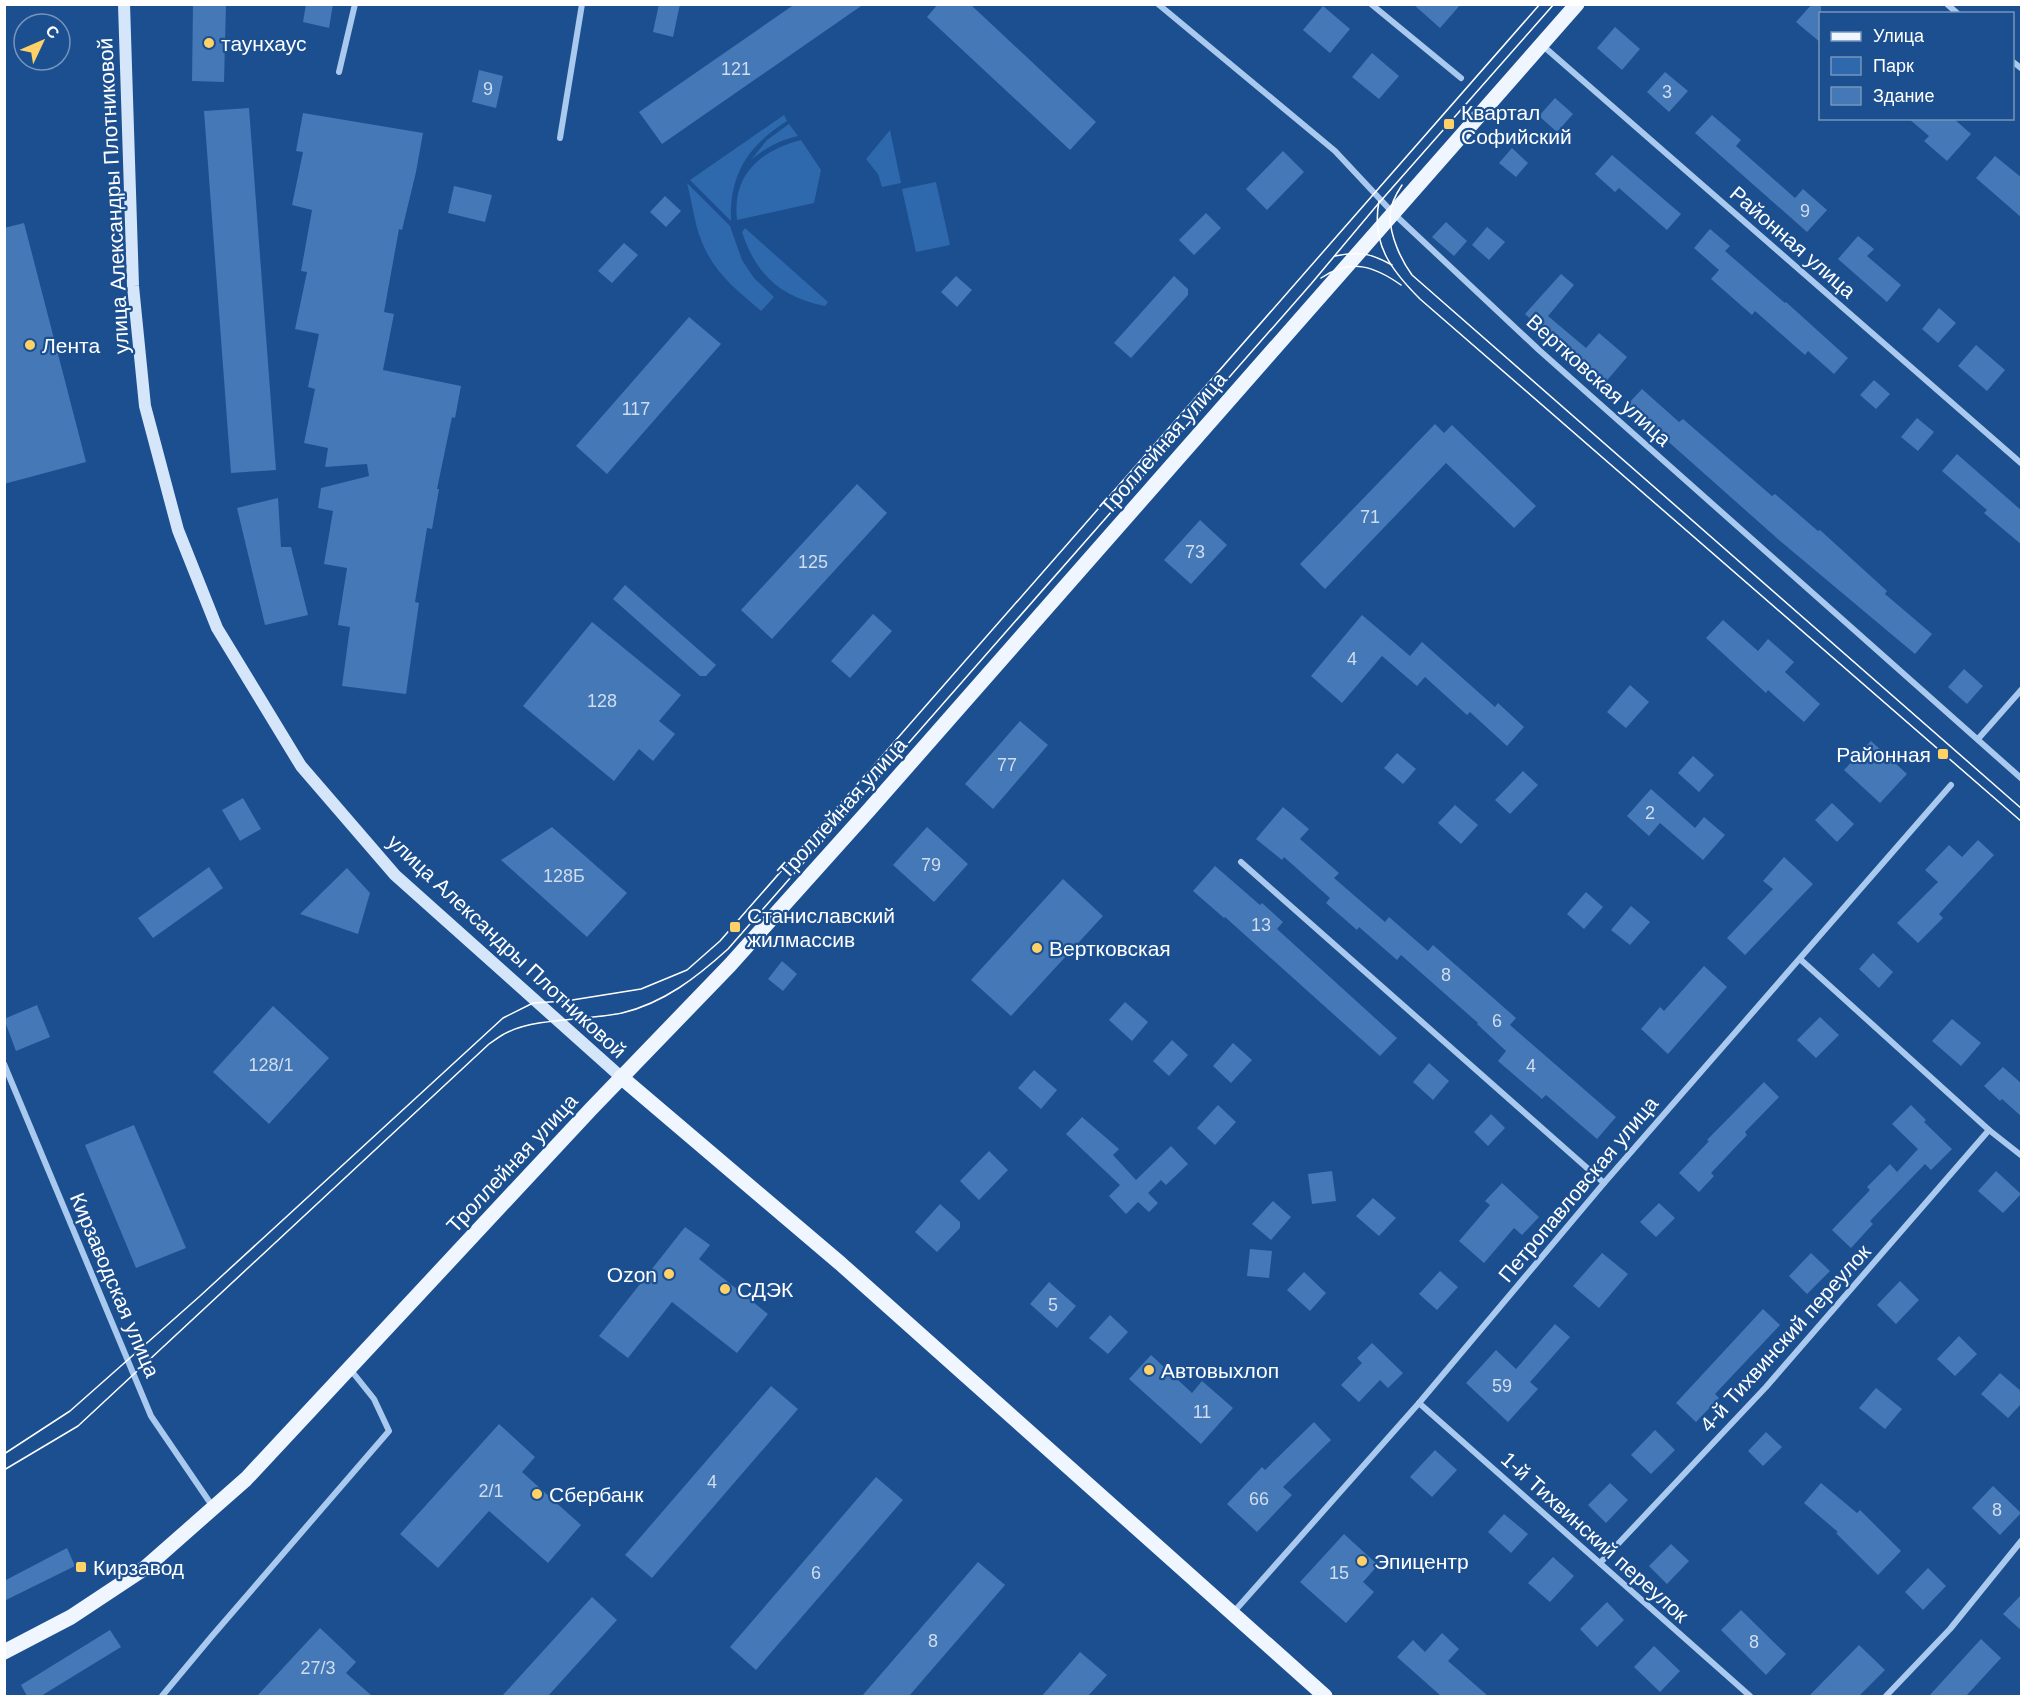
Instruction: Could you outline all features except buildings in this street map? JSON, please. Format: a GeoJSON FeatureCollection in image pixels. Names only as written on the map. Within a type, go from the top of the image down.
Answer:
{"type":"FeatureCollection","features":[{"type":"Feature","properties":{"kind":"main road","name":"улица Александры Плотниковой"},"geometry":{"type":"LineString","coordinates":[[124,4],[133,286],[145,406],[178,530],[217,628],[301,766],[395,876],[621,1077]]}},
{"type":"Feature","properties":{"kind":"main road","name":"Троллейная улица"},"geometry":{"type":"LineString","coordinates":[[4,1652],[71,1617],[145,1568],[253,1471],[621,1077],[730,965],[1577,4]]}},
{"type":"Feature","properties":{"kind":"main road"},"geometry":{"type":"LineString","coordinates":[[621,1077],[841,1264],[1325,1696]]}},
{"type":"Feature","properties":{"kind":"street"},"geometry":{"type":"LineString","coordinates":[[339,72],[355,4]]}},
{"type":"Feature","properties":{"kind":"street"},"geometry":{"type":"LineString","coordinates":[[560,138],[582,4]]}},
{"type":"Feature","properties":{"kind":"street","name":"Вертковская улица"},"geometry":{"type":"LineString","coordinates":[[1158,4],[1335,152],[1393,213],[1539,350],[2022,779]]}},
{"type":"Feature","properties":{"kind":"street"},"geometry":{"type":"LineString","coordinates":[[1371,4],[1461,78]]}},
{"type":"Feature","properties":{"kind":"street","name":"Районная улица"},"geometry":{"type":"LineString","coordinates":[[1542,45],[2022,464]]}},
{"type":"Feature","properties":{"kind":"street"},"geometry":{"type":"LineString","coordinates":[[1978,739],[2022,689]]}},
{"type":"Feature","properties":{"kind":"street","name":"Петропавловская улица"},"geometry":{"type":"LineString","coordinates":[[1232,1615],[1419,1403],[1604,1183],[1951,785]]}},
{"type":"Feature","properties":{"kind":"street"},"geometry":{"type":"LineString","coordinates":[[1241,862],[1604,1183]]}},
{"type":"Feature","properties":{"kind":"street"},"geometry":{"type":"LineString","coordinates":[[1800,959],[1989,1130],[2022,1156]]}},
{"type":"Feature","properties":{"kind":"street","name":"Кирзаводская улица"},"geometry":{"type":"LineString","coordinates":[[4,1064],[151,1416],[214,1508]]}},
{"type":"Feature","properties":{"kind":"street","name":"4-й Тихвинский переулок"},"geometry":{"type":"LineString","coordinates":[[1600,1563],[1773,1379],[1989,1130]]}},
{"type":"Feature","properties":{"kind":"street"},"geometry":{"type":"LineString","coordinates":[[162,1696],[389,1431],[374,1399],[350,1369]]}},
{"type":"Feature","properties":{"kind":"street","name":"1-й Тихвинский переулок"},"geometry":{"type":"LineString","coordinates":[[1419,1403],[1750,1696]]}},
{"type":"Feature","properties":{"kind":"street"},"geometry":{"type":"LineString","coordinates":[[1886,1696],[1950,1629],[2022,1539]]}},
{"type":"Feature","properties":{"kind":"green space"},"geometry":{"type":"Polygon","coordinates":[[[784,115],[787,121],[762,140],[744,162],[734,189],[731,221],[690,180],[784,115]]]}},
{"type":"Feature","properties":{"kind":"green space"},"geometry":{"type":"Polygon","coordinates":[[[789,124],[798,136],[773,145],[751,160],[767,140],[789,124]]]}},
{"type":"Feature","properties":{"kind":"green space"},"geometry":{"type":"Polygon","coordinates":[[[890,130],[901,183],[882,187],[878,174],[866,159],[890,130]]]}},
{"type":"Feature","properties":{"kind":"green space"},"geometry":{"type":"Polygon","coordinates":[[[801,140],[821,170],[814,203],[737,220],[739,190],[744,177],[752,167],[773,151],[801,140]]]}},
{"type":"Feature","properties":{"kind":"green space"},"geometry":{"type":"Polygon","coordinates":[[[936,182],[950,245],[916,252],[902,189],[936,182]]]}},
{"type":"Feature","properties":{"kind":"green space"},"geometry":{"type":"Polygon","coordinates":[[[687,183],[730,226],[742,260],[754,278],[774,297],[761,311],[722,275],[708,255],[697,228],[687,183]]]}},
{"type":"Feature","properties":{"kind":"green space"},"geometry":{"type":"Polygon","coordinates":[[[745,228],[828,302],[825,306],[795,297],[772,282],[748,247],[742,232],[745,228]]]}},
{"type":"Feature","properties":{"kind":"tram line"},"geometry":{"type":"LineString","coordinates":[[4,1454],[70,1411],[200,1296],[503,1018],[533,1003],[566,1001],[641,989],[687,970],[720,941],[1540,4]]}},
{"type":"Feature","properties":{"kind":"tram line"},"geometry":{"type":"LineString","coordinates":[[4,1470],[78,1426],[500,1036],[533,1024],[609,1015],[637,1009],[679,988],[728,949],[1554,4]]}},
{"type":"Feature","properties":{"kind":"tram line"},"geometry":{"type":"LineString","coordinates":[[1402,185],[1392,204],[1390,224],[1397,247],[1412,275],[2022,809]]}},
{"type":"Feature","properties":{"kind":"tram line"},"geometry":{"type":"LineString","coordinates":[[1379,201],[1378,230],[1386,255],[1400,278],[1420,299],[2022,822]]}},
{"type":"Feature","properties":{"kind":"tram line"},"geometry":{"type":"LineString","coordinates":[[1335,256],[1364,254],[1392,265]]}},
{"type":"Feature","properties":{"kind":"tram line"},"geometry":{"type":"LineString","coordinates":[[1321,278],[1352,266],[1372,269],[1401,285]]}},
{"type":"Feature","properties":{"kind":"place","name":"таунхаус"},"geometry":{"type":"Point","coordinates":[209,43]}},
{"type":"Feature","properties":{"kind":"place","name":"Квартал Софийский"},"geometry":{"type":"Point","coordinates":[1449,124]}},
{"type":"Feature","properties":{"kind":"place","name":"Лента"},"geometry":{"type":"Point","coordinates":[30,345]}},
{"type":"Feature","properties":{"kind":"place","name":"Районная"},"geometry":{"type":"Point","coordinates":[1943,754]}},
{"type":"Feature","properties":{"kind":"place","name":"Станиславский жилмассив"},"geometry":{"type":"Point","coordinates":[735,927]}},
{"type":"Feature","properties":{"kind":"place","name":"Вертковская"},"geometry":{"type":"Point","coordinates":[1037,948]}},
{"type":"Feature","properties":{"kind":"place","name":"Ozon"},"geometry":{"type":"Point","coordinates":[669,1274]}},
{"type":"Feature","properties":{"kind":"place","name":"СДЭК"},"geometry":{"type":"Point","coordinates":[725,1289]}},
{"type":"Feature","properties":{"kind":"place","name":"Автовыхлоп"},"geometry":{"type":"Point","coordinates":[1149,1370]}},
{"type":"Feature","properties":{"kind":"place","name":"Сбербанк"},"geometry":{"type":"Point","coordinates":[537,1494]}},
{"type":"Feature","properties":{"kind":"place","name":"Эпицентр"},"geometry":{"type":"Point","coordinates":[1362,1561]}},
{"type":"Feature","properties":{"kind":"place","name":"Кирзавод"},"geometry":{"type":"Point","coordinates":[81,1567]}}]}
